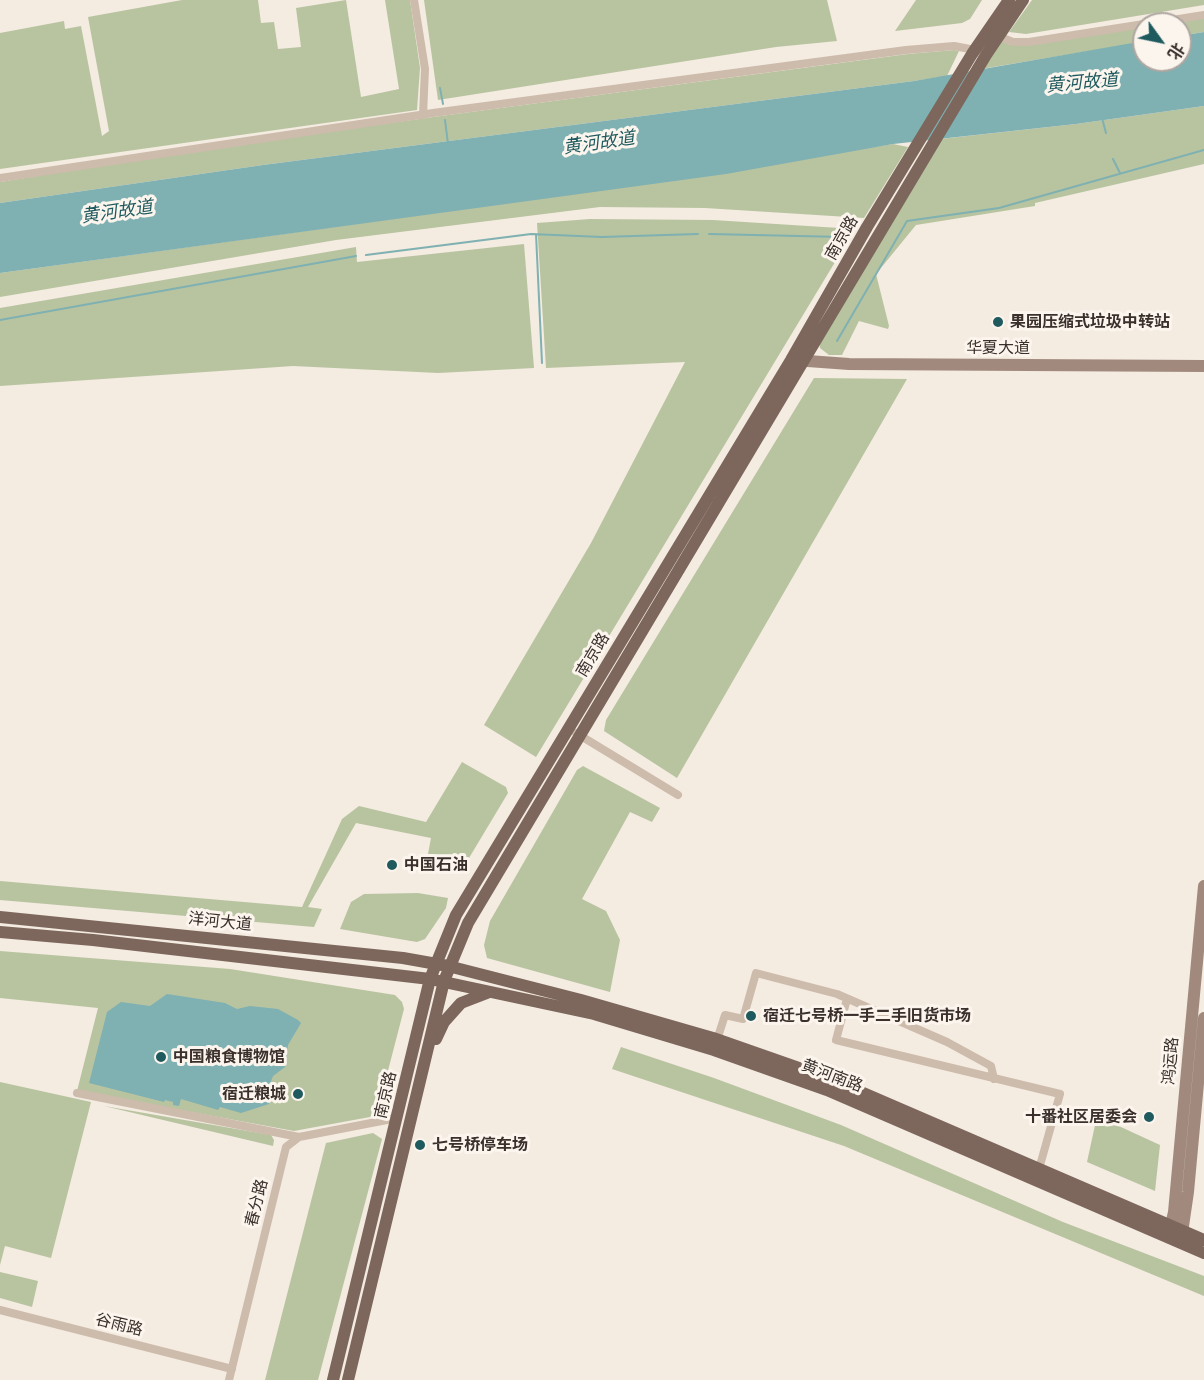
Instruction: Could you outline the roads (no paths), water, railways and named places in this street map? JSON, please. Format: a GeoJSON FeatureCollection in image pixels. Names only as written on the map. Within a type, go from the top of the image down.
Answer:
{"type":"FeatureCollection","features":[{"type":"Feature","properties":{"kind":"main road","name":"南京路"},"geometry":{"type":"LineString","coordinates":[[348,1380],[444,981],[448,966],[468,923],[797,361],[920,143],[1009,0]]}},
{"type":"Feature","properties":{"kind":"main road","name":"南京路"},"geometry":{"type":"LineString","coordinates":[[333,1380],[430,979],[456,915],[568,729],[934,144],[978,53],[998,36],[1023,0]]}},
{"type":"Feature","properties":{"kind":"main road","name":"洋河大道"},"geometry":{"type":"LineString","coordinates":[[0,917],[316,948],[435,963]]}},
{"type":"Feature","properties":{"kind":"main road","name":"洋河大道"},"geometry":{"type":"LineString","coordinates":[[0,932],[93,940],[430,979]]}},
{"type":"Feature","properties":{"kind":"main road","name":"黄河南路"},"geometry":{"type":"LineString","coordinates":[[435,963],[602,1005],[717,1040],[833,1080],[1040,1169],[1175,1235],[1204,1253]]}},
{"type":"Feature","properties":{"kind":"main road","name":"黄河南路"},"geometry":{"type":"LineString","coordinates":[[430,979],[627,1024],[714,1050],[900,1120],[1175,1235],[1204,1240]]}},
{"type":"Feature","properties":{"kind":"main road"},"geometry":{"type":"LineString","coordinates":[[407,1137],[412,1128],[438,1033],[461,1003],[474,996],[493,992]]}},
{"type":"Feature","properties":{"kind":"street"},"geometry":{"type":"LineString","coordinates":[[414,0],[424,69],[423,115]]}},
{"type":"Feature","properties":{"kind":"street"},"geometry":{"type":"LineString","coordinates":[[998,36],[1013,42],[1029,42],[1132,26]]}},
{"type":"Feature","properties":{"kind":"street"},"geometry":{"type":"LineString","coordinates":[[0,178],[423,115],[906,50],[954,46],[978,53]]}},
{"type":"Feature","properties":{"kind":"street","name":"华夏大道"},"geometry":{"type":"LineString","coordinates":[[797,361],[1204,366]]}},
{"type":"Feature","properties":{"kind":"street"},"geometry":{"type":"LineString","coordinates":[[568,729],[678,795]]}},
{"type":"Feature","properties":{"kind":"street","name":"鸿运路"},"geometry":{"type":"LineString","coordinates":[[1175,1235],[1202,934],[1204,886]]}},
{"type":"Feature","properties":{"kind":"street"},"geometry":{"type":"LineString","coordinates":[[717,1040],[725,1015],[743,1019],[756,973],[799,982],[847,999],[947,1042],[990,1066],[994,1079]]}},
{"type":"Feature","properties":{"kind":"street"},"geometry":{"type":"LineString","coordinates":[[847,999],[836,1040],[1060,1094],[1040,1169]]}},
{"type":"Feature","properties":{"kind":"street","name":"鸿运路"},"geometry":{"type":"LineString","coordinates":[[1175,1235],[1204,1018]]}},
{"type":"Feature","properties":{"kind":"street"},"geometry":{"type":"LineString","coordinates":[[77,1093],[299,1137],[398,1118]]}},
{"type":"Feature","properties":{"kind":"street"},"geometry":{"type":"LineString","coordinates":[[273,1132],[286,1147],[299,1137]]}},
{"type":"Feature","properties":{"kind":"street","name":"春分路"},"geometry":{"type":"LineString","coordinates":[[229,1380],[286,1147]]}},
{"type":"Feature","properties":{"kind":"street","name":"谷雨路"},"geometry":{"type":"LineString","coordinates":[[0,1311],[232,1369]]}},
{"type":"Feature","properties":{"kind":"water","name":"黄河故道"},"geometry":{"type":"Polygon","coordinates":[[[1204,32],[1204,106],[1076,124],[893,144],[726,174],[0,273],[0,203],[263,165],[914,81],[1132,43],[1132,72],[1192,72],[1192,34],[1204,32]]]}},
{"type":"Feature","properties":{"kind":"water"},"geometry":{"type":"Polygon","coordinates":[[[167,994],[225,1003],[237,1009],[250,1006],[278,1009],[301,1023],[288,1045],[285,1067],[273,1076],[270,1084],[269,1104],[241,1113],[220,1107],[218,1110],[181,1099],[179,1106],[173,1105],[173,1102],[165,1100],[164,1102],[89,1083],[107,1012],[121,1002],[150,1006],[167,994]]]}},
{"type":"Feature","properties":{"kind":"waterway"},"geometry":{"type":"LineString","coordinates":[[440,88],[443,104]]}},
{"type":"Feature","properties":{"kind":"waterway"},"geometry":{"type":"LineString","coordinates":[[1102,118],[1106,133]]}},
{"type":"Feature","properties":{"kind":"waterway"},"geometry":{"type":"LineString","coordinates":[[445,120],[448,144]]}},
{"type":"Feature","properties":{"kind":"waterway"},"geometry":{"type":"LineString","coordinates":[[837,341],[907,221],[999,208],[1204,150]]}},
{"type":"Feature","properties":{"kind":"waterway"},"geometry":{"type":"LineString","coordinates":[[1113,159],[1120,173]]}},
{"type":"Feature","properties":{"kind":"waterway"},"geometry":{"type":"LineString","coordinates":[[366,255],[531,234],[602,237],[698,234]]}},
{"type":"Feature","properties":{"kind":"waterway"},"geometry":{"type":"LineString","coordinates":[[536,234],[542,363]]}},
{"type":"Feature","properties":{"kind":"waterway"},"geometry":{"type":"LineString","coordinates":[[709,234],[843,237]]}},
{"type":"Feature","properties":{"kind":"waterway"},"geometry":{"type":"LineString","coordinates":[[0,320],[356,256]]}},
{"type":"Feature","properties":{"kind":"place","name":"果园压缩式垃圾中转站"},"geometry":{"type":"Point","coordinates":[998,322]}},
{"type":"Feature","properties":{"kind":"place","name":"中国石油"},"geometry":{"type":"Point","coordinates":[392,865]}},
{"type":"Feature","properties":{"kind":"place","name":"宿迁七号桥一手二手旧货市场"},"geometry":{"type":"Point","coordinates":[751,1016]}},
{"type":"Feature","properties":{"kind":"place","name":"中国粮食博物馆"},"geometry":{"type":"Point","coordinates":[161,1057]}},
{"type":"Feature","properties":{"kind":"place","name":"宿迁粮城"},"geometry":{"type":"Point","coordinates":[298,1094]}},
{"type":"Feature","properties":{"kind":"place","name":"十番社区居委会"},"geometry":{"type":"Point","coordinates":[1149,1117]}},
{"type":"Feature","properties":{"kind":"place","name":"七号桥停车场"},"geometry":{"type":"Point","coordinates":[420,1145]}}]}
